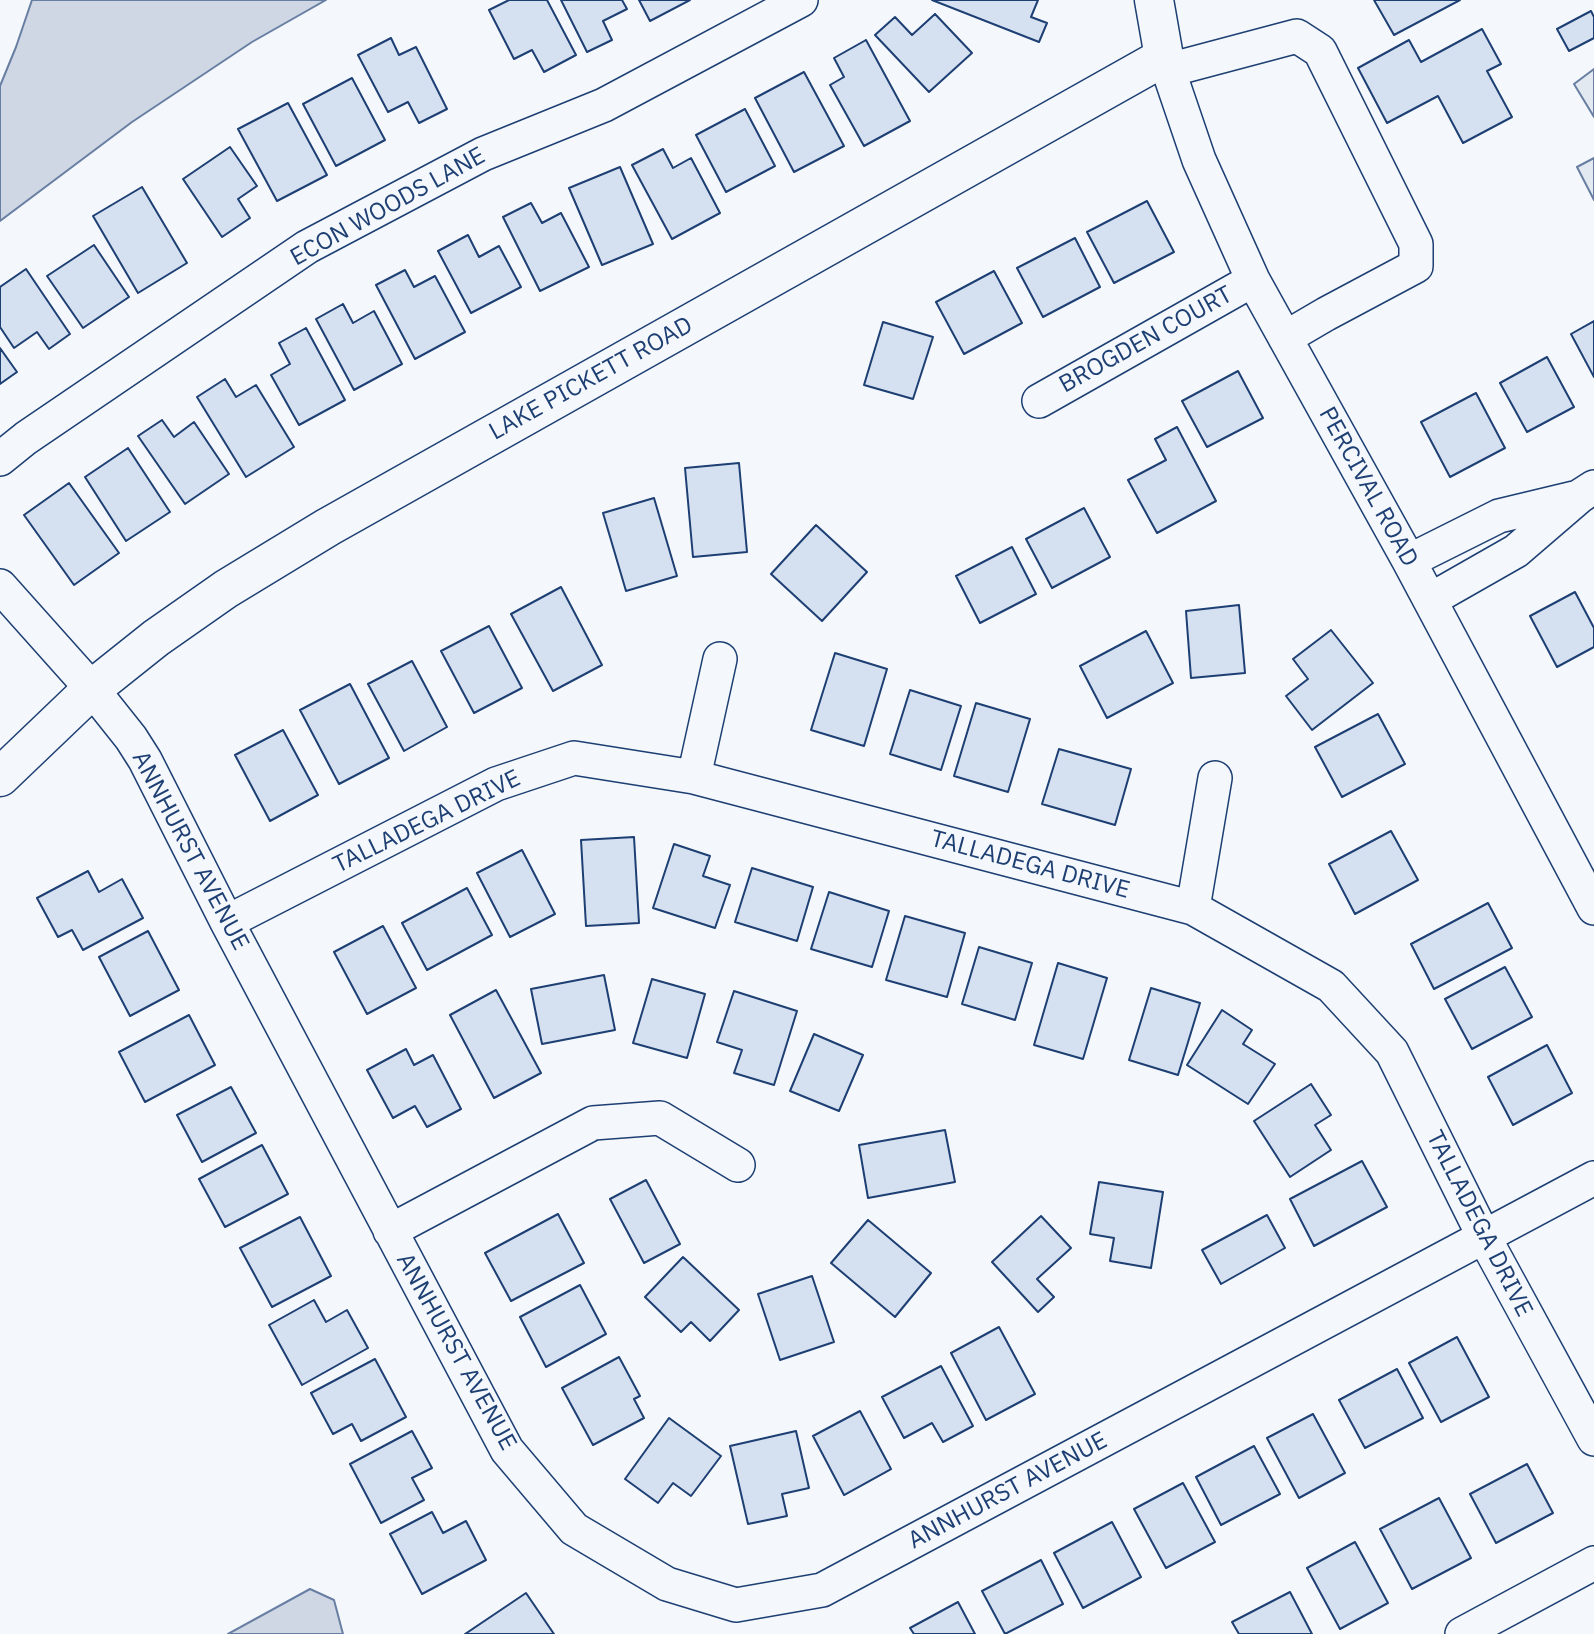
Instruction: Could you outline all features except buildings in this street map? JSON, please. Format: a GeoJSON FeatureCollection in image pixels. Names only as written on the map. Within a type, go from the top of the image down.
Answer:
{"type":"FeatureCollection","features":[{"type":"Feature","properties":{"kind":"main road"},"geometry":{"type":"LineString","coordinates":[[1154,0],[1166,63]]}},
{"type":"Feature","properties":{"kind":"main road","name":"LAKE PICKETT ROAD"},"geometry":{"type":"LineString","coordinates":[[0,777],[92,690],[156,638],[206,602],[328,527],[1166,63]]}},
{"type":"Feature","properties":{"kind":"street","name":"ECON WOODS LANE"},"geometry":{"type":"LineString","coordinates":[[0,459],[26,438],[307,247],[483,154],[604,105],[801,0]]}},
{"type":"Feature","properties":{"kind":"street"},"geometry":{"type":"LineString","coordinates":[[1166,63],[1297,36],[1320,51],[1416,244],[1416,267],[1285,338]]}},
{"type":"Feature","properties":{"kind":"street","name":"PERCIVAL ROAD"},"geometry":{"type":"LineString","coordinates":[[1166,63],[1199,160],[1253,280],[1409,561],[1594,908]]}},
{"type":"Feature","properties":{"kind":"street","name":"BROGDEN COURT"},"geometry":{"type":"LineString","coordinates":[[1039,401],[1253,280]]}},
{"type":"Feature","properties":{"kind":"street"},"geometry":{"type":"LineString","coordinates":[[1409,561],[1499,516],[1587,492]]}},
{"type":"Feature","properties":{"kind":"street"},"geometry":{"type":"LineString","coordinates":[[1430,600],[1516,551],[1587,492]]}},
{"type":"Feature","properties":{"kind":"street","name":"ANNHURST AVENUE"},"geometry":{"type":"LineString","coordinates":[[0,586],[92,690],[131,738],[145,760],[227,922],[506,1450],[575,1529],[667,1584],[735,1620],[822,1590],[1594,1178]]}},
{"type":"Feature","properties":{"kind":"street"},"geometry":{"type":"LineString","coordinates":[[694,777],[720,659]]}},
{"type":"Feature","properties":{"kind":"street","name":"TALLADEGA DRIVE"},"geometry":{"type":"LineString","coordinates":[[227,922],[496,784],[574,758],[694,777],[1193,908],[1331,986],[1392,1052],[1484,1237],[1594,1439]]}},
{"type":"Feature","properties":{"kind":"street"},"geometry":{"type":"LineString","coordinates":[[1193,908],[1215,778]]}},
{"type":"Feature","properties":{"kind":"street"},"geometry":{"type":"LineString","coordinates":[[390,1231],[593,1123],[660,1118],[738,1165]]}},
{"type":"Feature","properties":{"kind":"street"},"geometry":{"type":"LineString","coordinates":[[1462,1634],[1594,1563]]}},
{"type":"Feature","properties":{"kind":"shaded area"},"geometry":{"type":"Polygon","coordinates":[[[32,0],[326,0],[252,42],[132,122],[0,221],[0,86],[32,0]]]}},
{"type":"Feature","properties":{"kind":"shaded area"},"geometry":{"type":"Polygon","coordinates":[[[1594,69],[1594,117],[1574,84],[1594,69]]]}},
{"type":"Feature","properties":{"kind":"shaded area"},"geometry":{"type":"Polygon","coordinates":[[[1594,158],[1594,200],[1577,167],[1594,158]]]}},
{"type":"Feature","properties":{"kind":"shaded area"},"geometry":{"type":"Polygon","coordinates":[[[310,1589],[334,1600],[343,1634],[228,1634],[310,1589]]]}}]}
